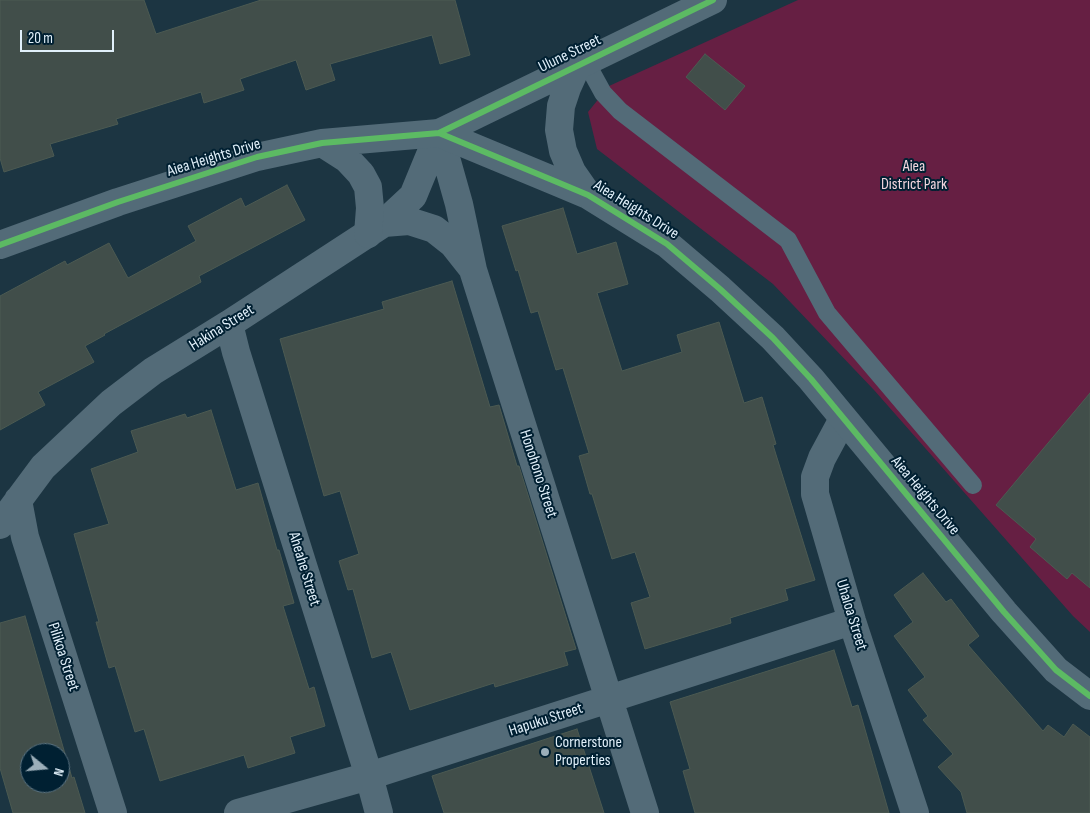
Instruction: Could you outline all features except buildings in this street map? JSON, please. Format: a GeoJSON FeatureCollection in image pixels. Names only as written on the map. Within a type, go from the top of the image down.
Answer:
{"type":"FeatureCollection","features":[{"type":"Feature","properties":{"kind":"street","name":"Ulune Street"},"geometry":{"type":"LineString","coordinates":[[439,133],[712,0]]}},
{"type":"Feature","properties":{"kind":"street"},"geometry":{"type":"LineString","coordinates":[[582,64],[567,88],[561,106],[559,130],[563,151],[572,172],[588,195]]}},
{"type":"Feature","properties":{"kind":"street","name":"Aiea Heights Drive"},"geometry":{"type":"LineString","coordinates":[[0,245],[118,202],[257,158],[322,143],[439,133],[588,195],[667,244],[720,289],[773,338],[811,379],[1004,612],[1056,670],[1090,696]]}},
{"type":"Feature","properties":{"kind":"street","name":"Hakina Street"},"geometry":{"type":"LineString","coordinates":[[0,526],[43,467],[111,403],[153,371],[376,228],[413,196],[439,133]]}},
{"type":"Feature","properties":{"kind":"street","name":"Honohono Street"},"geometry":{"type":"LineString","coordinates":[[439,133],[459,204],[473,270],[645,813]]}},
{"type":"Feature","properties":{"kind":"street"},"geometry":{"type":"LineString","coordinates":[[322,143],[347,159],[361,174],[368,187],[370,208],[376,228],[409,221],[434,229],[453,244],[473,270]]}},
{"type":"Feature","properties":{"kind":"street","name":"Aheahe Street"},"geometry":{"type":"LineString","coordinates":[[229,324],[236,352],[379,813]]}},
{"type":"Feature","properties":{"kind":"street","name":"Uhaloa Street"},"geometry":{"type":"LineString","coordinates":[[843,419],[822,458],[815,477],[815,494],[852,621],[915,813]]}},
{"type":"Feature","properties":{"kind":"street","name":"Pilikoa Street"},"geometry":{"type":"LineString","coordinates":[[18,500],[25,537],[113,813]]}},
{"type":"Feature","properties":{"kind":"street","name":"Hapuku Street"},"geometry":{"type":"LineString","coordinates":[[238,813],[369,776],[852,621]]}},
{"type":"Feature","properties":{"kind":"lane"},"geometry":{"type":"LineString","coordinates":[[582,64],[603,93],[620,112],[788,240],[827,313],[973,485]]}},
{"type":"Feature","properties":{"kind":"green space","name":"Aiea District Park"},"geometry":{"type":"Polygon","coordinates":[[[798,0],[1090,0],[1090,632],[1073,616],[874,390],[773,284],[597,149],[588,112],[609,86],[798,0]]]}},
{"type":"Feature","properties":{"kind":"cycle path"},"geometry":{"type":"LineString","coordinates":[[439,133],[713,0]]}},
{"type":"Feature","properties":{"kind":"cycle path"},"geometry":{"type":"LineString","coordinates":[[0,245],[118,202],[257,157],[322,143],[439,133],[588,195],[667,244],[720,289],[773,338],[811,379],[1004,612],[1056,670],[1090,696]]}},
{"type":"Feature","properties":{"kind":"place","name":"Cornerstone Properties"},"geometry":{"type":"Point","coordinates":[545,752]}}]}
